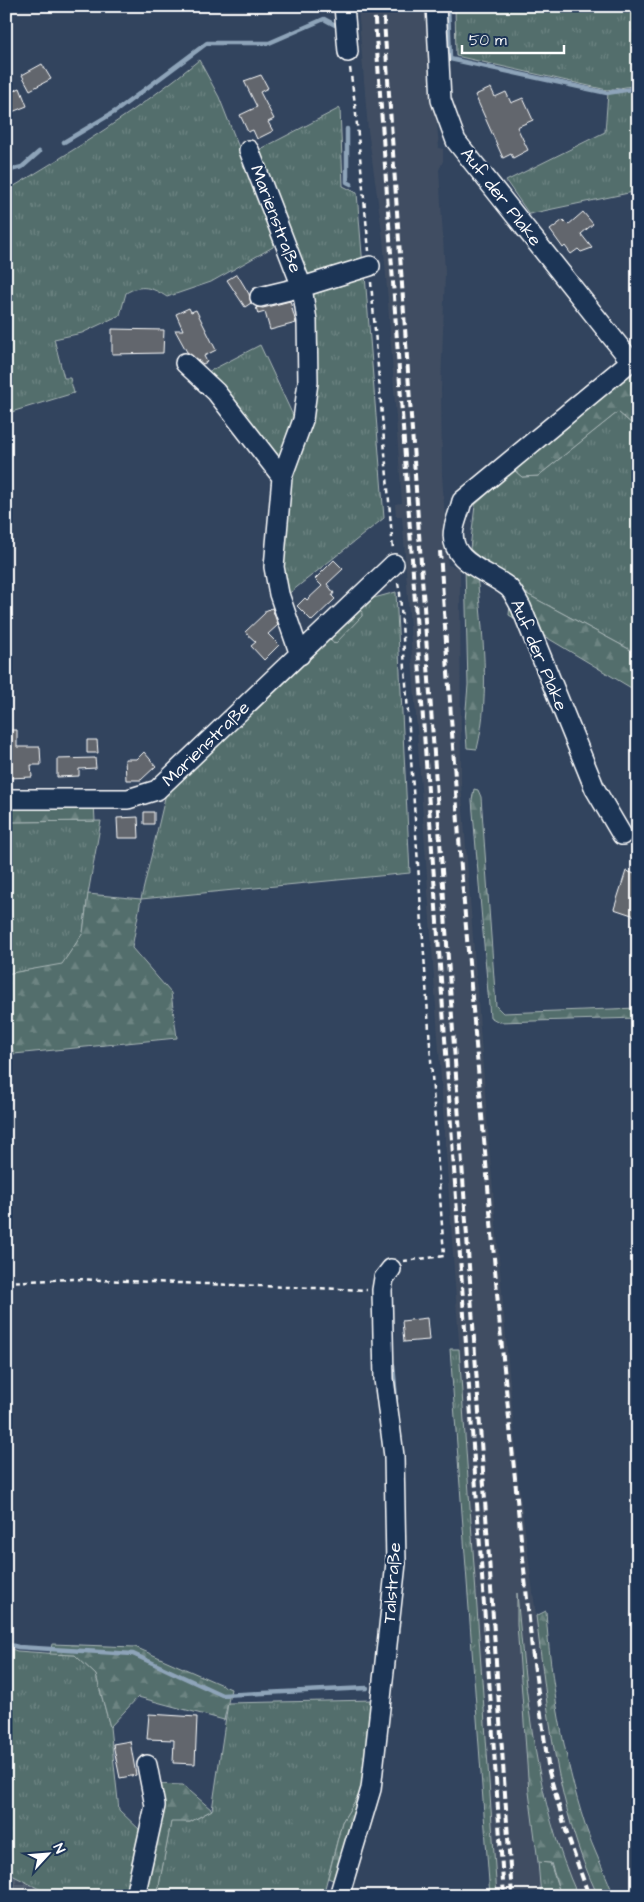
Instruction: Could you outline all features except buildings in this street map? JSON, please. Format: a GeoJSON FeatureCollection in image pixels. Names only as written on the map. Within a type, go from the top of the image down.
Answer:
{"type":"FeatureCollection","features":[{"type":"Feature","properties":{"kind":"street"},"geometry":{"type":"LineString","coordinates":[[344,6],[348,52]]}},
{"type":"Feature","properties":{"kind":"street","name":"Auf der Plake"},"geometry":{"type":"LineString","coordinates":[[436,6],[441,100],[456,140],[634,360],[462,501],[453,529],[455,545],[461,556],[472,566],[510,588],[521,607],[595,789],[622,835]]}},
{"type":"Feature","properties":{"kind":"street","name":"Marienstraße"},"geometry":{"type":"LineString","coordinates":[[249,150],[302,287],[307,321],[308,382],[303,420],[282,476],[274,567],[279,594],[300,655]]}},
{"type":"Feature","properties":{"kind":"street","name":"Marienstraße"},"geometry":{"type":"LineString","coordinates":[[260,297],[302,287],[370,266]]}},
{"type":"Feature","properties":{"kind":"street"},"geometry":{"type":"LineString","coordinates":[[185,363],[216,392],[282,476]]}},
{"type":"Feature","properties":{"kind":"street","name":"Marienstraße"},"geometry":{"type":"LineString","coordinates":[[6,799],[128,799],[157,790],[394,564]]}},
{"type":"Feature","properties":{"kind":"street","name":"Talstraße"},"geometry":{"type":"LineString","coordinates":[[339,1896],[371,1789],[396,1562],[394,1456],[384,1379],[382,1290],[384,1278],[391,1269]]}},
{"type":"Feature","properties":{"kind":"street"},"geometry":{"type":"LineString","coordinates":[[135,1896],[155,1806],[147,1765]]}},
{"type":"Feature","properties":{"kind":"path"},"geometry":{"type":"LineString","coordinates":[[348,52],[355,104],[370,266],[394,564],[400,593],[444,1256],[407,1259],[391,1269]]}},
{"type":"Feature","properties":{"kind":"path"},"geometry":{"type":"LineString","coordinates":[[6,1282],[73,1279],[382,1290]]}},
{"type":"Feature","properties":{"kind":"shaded area"},"geometry":{"type":"Polygon","coordinates":[[[358,6],[428,6],[439,148],[443,149],[443,161],[439,170],[445,272],[441,388],[442,475],[448,565],[460,568],[461,784],[490,1157],[519,1486],[553,1744],[567,1813],[586,1871],[598,1896],[578,1896],[554,1828],[536,1758],[529,1715],[517,1600],[529,1792],[541,1896],[497,1896],[404,540],[402,516],[396,516],[395,504],[402,503],[387,288],[383,238],[368,130],[358,6]]]}},
{"type":"Feature","properties":{"kind":"shaded area"},"geometry":{"type":"Polygon","coordinates":[[[6,1872],[53,1896],[6,1896],[6,1872]]]}},
{"type":"Feature","properties":{"kind":"green space"},"geometry":{"type":"Polygon","coordinates":[[[455,6],[638,6],[638,85],[607,90],[456,56],[455,6]]]}},
{"type":"Feature","properties":{"kind":"green space"},"geometry":{"type":"Polygon","coordinates":[[[199,60],[219,97],[275,239],[273,247],[211,282],[167,297],[146,288],[137,288],[126,293],[120,315],[82,333],[54,339],[64,378],[70,378],[74,393],[8,413],[6,405],[6,191],[105,129],[153,96],[199,60]]]}},
{"type":"Feature","properties":{"kind":"green space"},"geometry":{"type":"Polygon","coordinates":[[[638,89],[638,191],[529,214],[506,181],[605,132],[608,93],[638,89]]]}},
{"type":"Feature","properties":{"kind":"green space"},"geometry":{"type":"Polygon","coordinates":[[[340,108],[343,186],[357,193],[363,267],[307,283],[255,152],[340,108]]]}},
{"type":"Feature","properties":{"kind":"green space"},"geometry":{"type":"Polygon","coordinates":[[[365,275],[384,518],[287,595],[281,579],[310,289],[365,275]]]}},
{"type":"Feature","properties":{"kind":"green space"},"geometry":{"type":"Polygon","coordinates":[[[260,345],[297,424],[282,454],[276,454],[208,372],[260,345]]]}},
{"type":"Feature","properties":{"kind":"green space"},"geometry":{"type":"Polygon","coordinates":[[[638,365],[638,429],[618,412],[538,476],[522,477],[514,470],[638,365]]]}},
{"type":"Feature","properties":{"kind":"green space"},"geometry":{"type":"Polygon","coordinates":[[[618,412],[638,429],[638,654],[512,586],[470,549],[475,505],[514,470],[522,477],[538,476],[618,412]]]}},
{"type":"Feature","properties":{"kind":"green space"},"geometry":{"type":"Polygon","coordinates":[[[465,567],[477,574],[483,639],[484,706],[477,749],[467,748],[465,721],[468,685],[465,567]]]}},
{"type":"Feature","properties":{"kind":"green space"},"geometry":{"type":"Polygon","coordinates":[[[512,586],[638,654],[638,692],[509,615],[512,586]]]}},
{"type":"Feature","properties":{"kind":"green space"},"geometry":{"type":"Polygon","coordinates":[[[396,592],[410,873],[141,899],[168,785],[326,634],[334,644],[362,616],[361,610],[374,598],[396,592]]]}},
{"type":"Feature","properties":{"kind":"green space"},"geometry":{"type":"Polygon","coordinates":[[[361,601],[362,616],[335,644],[326,634],[361,601]]]}},
{"type":"Feature","properties":{"kind":"green space"},"geometry":{"type":"Polygon","coordinates":[[[474,789],[478,790],[481,797],[496,1006],[503,1013],[638,1008],[638,1018],[499,1022],[490,1017],[472,800],[474,789]]]}},
{"type":"Feature","properties":{"kind":"green space"},"geometry":{"type":"Polygon","coordinates":[[[94,803],[95,821],[6,822],[6,804],[94,803]]]}},
{"type":"Feature","properties":{"kind":"green space"},"geometry":{"type":"Polygon","coordinates":[[[101,821],[83,933],[62,965],[6,974],[6,822],[101,821]]]}},
{"type":"Feature","properties":{"kind":"green space"},"geometry":{"type":"Polygon","coordinates":[[[88,894],[141,899],[132,948],[171,993],[177,1038],[14,1054],[6,1027],[6,974],[62,964],[83,933],[88,894]]]}},
{"type":"Feature","properties":{"kind":"green space"},"geometry":{"type":"Polygon","coordinates":[[[450,1349],[459,1349],[497,1896],[490,1896],[450,1349]]]}},
{"type":"Feature","properties":{"kind":"green space"},"geometry":{"type":"Polygon","coordinates":[[[517,1593],[529,1709],[542,1785],[563,1860],[578,1896],[561,1896],[551,1863],[538,1862],[529,1792],[517,1624],[517,1593]]]}},
{"type":"Feature","properties":{"kind":"green space"},"geometry":{"type":"Polygon","coordinates":[[[546,1611],[551,1664],[564,1746],[585,1825],[614,1896],[598,1896],[584,1863],[563,1794],[550,1723],[536,1616],[546,1611]]]}},
{"type":"Feature","properties":{"kind":"green space"},"geometry":{"type":"Polygon","coordinates":[[[52,1644],[135,1647],[231,1689],[224,1720],[138,1697],[110,1727],[96,1675],[75,1655],[50,1654],[52,1644]]]}},
{"type":"Feature","properties":{"kind":"green space"},"geometry":{"type":"Polygon","coordinates":[[[6,1647],[17,1651],[75,1655],[96,1675],[110,1727],[119,1810],[142,1832],[129,1896],[53,1896],[6,1872],[6,1647]]]}},
{"type":"Feature","properties":{"kind":"green space"},"geometry":{"type":"Polygon","coordinates":[[[374,1700],[365,1785],[342,1822],[323,1896],[157,1896],[171,1821],[190,1822],[212,1810],[228,1703],[374,1700]]]}},
{"type":"Feature","properties":{"kind":"green space"},"geometry":{"type":"Polygon","coordinates":[[[154,1784],[183,1785],[212,1810],[190,1822],[171,1822],[157,1896],[140,1896],[154,1784]]]}},
{"type":"Feature","properties":{"kind":"green space"},"geometry":{"type":"Polygon","coordinates":[[[365,1785],[337,1882],[328,1878],[342,1822],[365,1785]]]}},
{"type":"Feature","properties":{"kind":"green space"},"geometry":{"type":"Polygon","coordinates":[[[538,1862],[550,1863],[561,1896],[541,1896],[538,1862]]]}},
{"type":"Feature","properties":{"kind":"waterway"},"geometry":{"type":"LineString","coordinates":[[448,6],[450,59],[607,93],[638,88]]}},
{"type":"Feature","properties":{"kind":"waterway"},"geometry":{"type":"LineString","coordinates":[[64,142],[116,111],[207,43],[269,43],[324,19],[337,26]]}},
{"type":"Feature","properties":{"kind":"waterway"},"geometry":{"type":"LineString","coordinates":[[347,129],[347,182],[351,184]]}},
{"type":"Feature","properties":{"kind":"waterway"},"geometry":{"type":"LineString","coordinates":[[6,171],[22,167],[39,152]]}},
{"type":"Feature","properties":{"kind":"waterway"},"geometry":{"type":"LineString","coordinates":[[393,1365],[396,1399]]}},
{"type":"Feature","properties":{"kind":"waterway"},"geometry":{"type":"LineString","coordinates":[[6,1644],[18,1647],[133,1654],[222,1695],[367,1688]]}},
{"type":"Feature","properties":{"kind":"railway"},"geometry":{"type":"LineString","coordinates":[[374,6],[504,1896]]}},
{"type":"Feature","properties":{"kind":"railway"},"geometry":{"type":"LineString","coordinates":[[383,6],[512,1896]]}},
{"type":"Feature","properties":{"kind":"railway"},"geometry":{"type":"LineString","coordinates":[[440,551],[461,868],[500,1328],[532,1649],[549,1772],[567,1834],[589,1896]]}}]}
